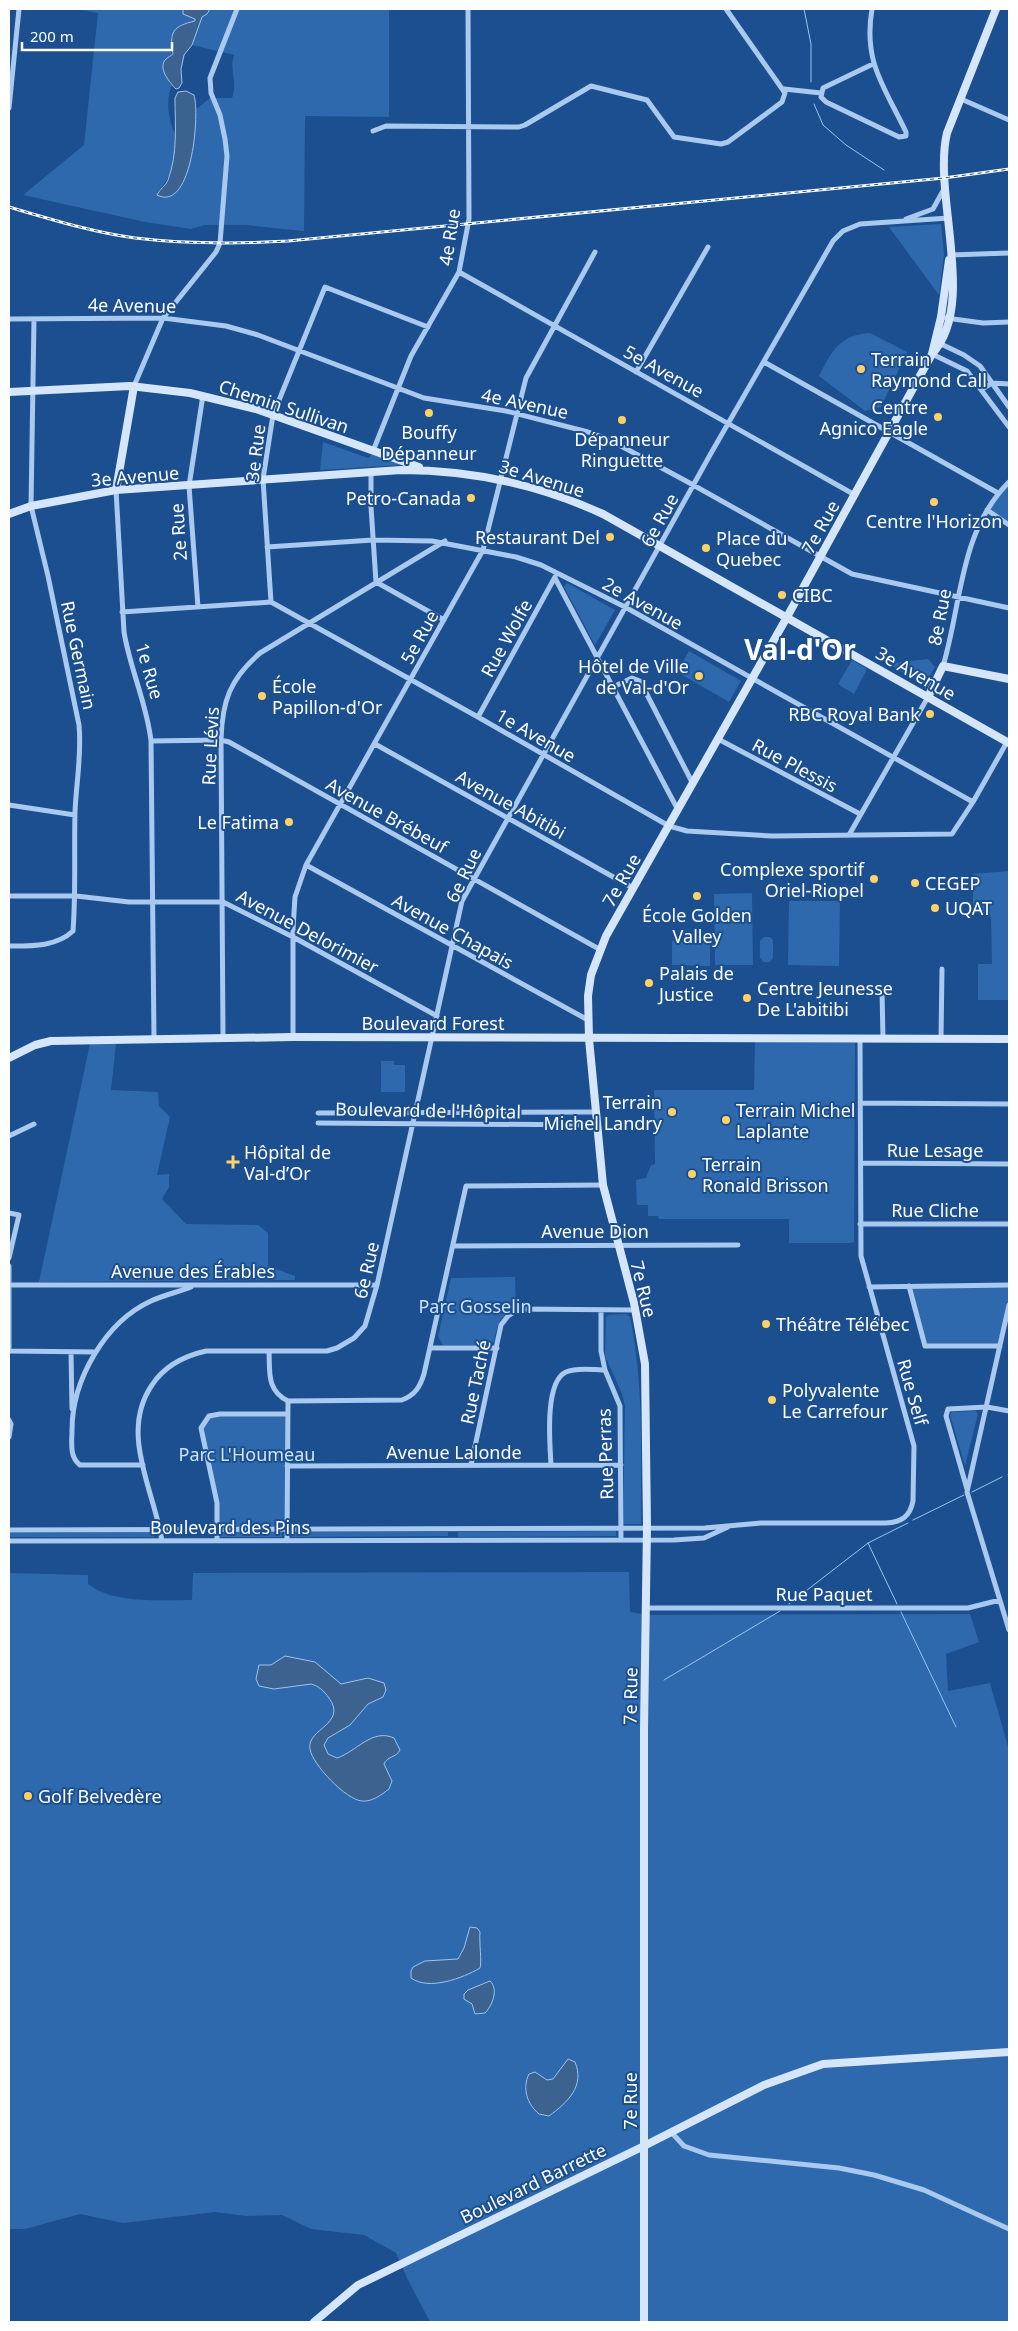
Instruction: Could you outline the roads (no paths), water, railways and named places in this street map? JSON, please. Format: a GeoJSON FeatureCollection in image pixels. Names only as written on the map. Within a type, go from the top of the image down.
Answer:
{"type":"FeatureCollection","features":[{"type":"Feature","properties":{"kind":"street"},"geometry":{"type":"LineString","coordinates":[[9,108],[19,9]]}},
{"type":"Feature","properties":{"kind":"street","name":"1e Rue"},"geometry":{"type":"LineString","coordinates":[[154,1039],[151,741],[147,717],[128,655],[122,612],[116,490],[134,386],[163,318],[216,252],[220,244],[227,156],[224,131],[211,93],[210,78],[237,9]]}},
{"type":"Feature","properties":{"kind":"street","name":"4e Rue"},"geometry":{"type":"LineString","coordinates":[[373,451],[411,356],[459,272],[468,224],[468,9]]}},
{"type":"Feature","properties":{"kind":"street"},"geometry":{"type":"LineString","coordinates":[[373,131],[386,126],[468,128],[525,125],[584,88],[598,86],[647,100],[674,137],[721,144],[728,142],[782,102],[785,93],[726,9]]}},
{"type":"Feature","properties":{"kind":"street"},"geometry":{"type":"LineString","coordinates":[[821,93],[826,102],[899,137],[906,136],[906,132],[873,64],[868,31],[872,9]]}},
{"type":"Feature","properties":{"kind":"street","name":"7e Rue"},"geometry":{"type":"LineString","coordinates":[[644,2322],[644,1730],[647,1608],[645,1364],[635,1310],[603,1184],[589,1039],[588,1020],[591,976],[600,949],[633,888],[787,617],[932,354],[954,285],[942,156],[947,133],[996,9]]}},
{"type":"Feature","properties":{"kind":"street"},"geometry":{"type":"LineString","coordinates":[[821,93],[823,88],[873,64]]}},
{"type":"Feature","properties":{"kind":"street"},"geometry":{"type":"LineString","coordinates":[[784,89],[821,93]]}},
{"type":"Feature","properties":{"kind":"street"},"geometry":{"type":"LineString","coordinates":[[961,99],[1009,120]]}},
{"type":"Feature","properties":{"kind":"street"},"geometry":{"type":"LineString","coordinates":[[900,221],[919,216],[933,209],[945,186]]}},
{"type":"Feature","properties":{"kind":"street","name":"6e Rue"},"geometry":{"type":"LineString","coordinates":[[162,1541],[143,1465],[138,1435],[140,1411],[148,1391],[162,1373],[183,1358],[206,1351],[327,1351],[346,1344],[365,1326],[377,1285],[462,900],[598,659],[625,607],[833,241],[843,231],[860,224],[949,218]]}},
{"type":"Feature","properties":{"kind":"street"},"geometry":{"type":"LineString","coordinates":[[636,372],[708,247]]}},
{"type":"Feature","properties":{"kind":"street","name":"5e Rue"},"geometry":{"type":"LineString","coordinates":[[293,1038],[295,897],[306,865],[483,550],[502,481],[526,378],[594,252]]}},
{"type":"Feature","properties":{"kind":"street"},"geometry":{"type":"LineString","coordinates":[[950,255],[1009,253]]}},
{"type":"Feature","properties":{"kind":"street","name":"5e Avenue"},"geometry":{"type":"LineString","coordinates":[[459,272],[855,495]]}},
{"type":"Feature","properties":{"kind":"street","name":"3e Rue"},"geometry":{"type":"LineString","coordinates":[[271,602],[263,479],[273,414],[325,287],[428,327]]}},
{"type":"Feature","properties":{"kind":"street","name":"4e Avenue"},"geometry":{"type":"LineString","coordinates":[[9,319],[163,318],[226,326],[258,335],[424,398],[517,413],[588,432],[608,440],[694,485],[858,575],[1009,608]]}},
{"type":"Feature","properties":{"kind":"street"},"geometry":{"type":"LineString","coordinates":[[944,318],[983,323],[1009,322]]}},
{"type":"Feature","properties":{"kind":"street","name":"7e Rue"},"geometry":{"type":"LineString","coordinates":[[932,354],[941,344],[944,318]]}},
{"type":"Feature","properties":{"kind":"street","name":"Rue Germain"},"geometry":{"type":"LineString","coordinates":[[9,946],[29,946],[63,941],[73,931],[76,896],[75,815],[81,748],[80,725],[31,506],[34,319]]}},
{"type":"Feature","properties":{"kind":"street"},"geometry":{"type":"LineString","coordinates":[[941,344],[971,359],[980,366],[1009,407]]}},
{"type":"Feature","properties":{"kind":"street"},"geometry":{"type":"LineString","coordinates":[[932,354],[967,371],[1009,427]]}},
{"type":"Feature","properties":{"kind":"street"},"geometry":{"type":"LineString","coordinates":[[764,362],[998,493]]}},
{"type":"Feature","properties":{"kind":"street"},"geometry":{"type":"LineString","coordinates":[[982,389],[992,383],[1009,384]]}},
{"type":"Feature","properties":{"kind":"street","name":"Chemin Sullivan"},"geometry":{"type":"LineString","coordinates":[[9,392],[134,386],[203,395],[273,414],[426,470]]}},
{"type":"Feature","properties":{"kind":"street","name":"2e Rue"},"geometry":{"type":"LineString","coordinates":[[198,607],[189,486],[203,395]]}},
{"type":"Feature","properties":{"kind":"street","name":"3e Avenue"},"geometry":{"type":"LineString","coordinates":[[9,514],[31,506],[116,490],[263,479],[426,470],[468,474],[502,481],[582,505],[660,546],[1008,742]]}},
{"type":"Feature","properties":{"kind":"street"},"geometry":{"type":"LineString","coordinates":[[371,473],[376,582],[444,620]]}},
{"type":"Feature","properties":{"kind":"street","name":"8e Rue"},"geometry":{"type":"LineString","coordinates":[[848,834],[928,697],[943,666],[969,549],[987,510],[998,493],[1009,482]]}},
{"type":"Feature","properties":{"kind":"street"},"geometry":{"type":"LineString","coordinates":[[987,510],[1009,525]]}},
{"type":"Feature","properties":{"kind":"street","name":"2e Avenue"},"geometry":{"type":"LineString","coordinates":[[267,547],[373,540],[445,542],[516,557],[625,607],[973,802]]}},
{"type":"Feature","properties":{"kind":"street","name":"Rue Lévis"},"geometry":{"type":"LineString","coordinates":[[223,1038],[221,740],[223,710],[227,697],[241,671],[260,653],[445,542]]}},
{"type":"Feature","properties":{"kind":"street"},"geometry":{"type":"LineString","coordinates":[[556,575],[678,810]]}},
{"type":"Feature","properties":{"kind":"street","name":"Rue Wolfe"},"geometry":{"type":"LineString","coordinates":[[478,717],[556,575]]}},
{"type":"Feature","properties":{"kind":"street"},"geometry":{"type":"LineString","coordinates":[[122,612],[271,602]]}},
{"type":"Feature","properties":{"kind":"street","name":"1e Avenue"},"geometry":{"type":"LineString","coordinates":[[271,602],[478,717],[668,826],[687,831],[772,836],[952,834],[973,802]]}},
{"type":"Feature","properties":{"kind":"street"},"geometry":{"type":"LineString","coordinates":[[943,666],[1009,679]]}},
{"type":"Feature","properties":{"kind":"street"},"geometry":{"type":"LineString","coordinates":[[613,687],[632,678],[640,681],[693,784]]}},
{"type":"Feature","properties":{"kind":"street","name":"Rue Plessis"},"geometry":{"type":"LineString","coordinates":[[718,739],[860,814]]}},
{"type":"Feature","properties":{"kind":"street","name":"Avenue Brébeuf"},"geometry":{"type":"LineString","coordinates":[[151,741],[221,740],[229,742],[600,949]]}},
{"type":"Feature","properties":{"kind":"street"},"geometry":{"type":"LineString","coordinates":[[973,802],[1008,742]]}},
{"type":"Feature","properties":{"kind":"street","name":"Avenue Abitibi"},"geometry":{"type":"LineString","coordinates":[[375,744],[633,888]]}},
{"type":"Feature","properties":{"kind":"street"},"geometry":{"type":"LineString","coordinates":[[9,805],[75,815]]}},
{"type":"Feature","properties":{"kind":"street","name":"Avenue Chapais"},"geometry":{"type":"LineString","coordinates":[[306,865],[588,1020]]}},
{"type":"Feature","properties":{"kind":"street","name":"Avenue Delorimier"},"geometry":{"type":"LineString","coordinates":[[9,896],[76,896],[129,902],[223,902],[293,937],[437,1016]]}},
{"type":"Feature","properties":{"kind":"street"},"geometry":{"type":"LineString","coordinates":[[941,1039],[942,969]]}},
{"type":"Feature","properties":{"kind":"street"},"geometry":{"type":"LineString","coordinates":[[882,990],[883,1039]]}},
{"type":"Feature","properties":{"kind":"street","name":"Boulevard Forest"},"geometry":{"type":"LineString","coordinates":[[9,1058],[35,1045],[51,1041],[154,1039],[1009,1039]]}},
{"type":"Feature","properties":{"kind":"street","name":"Rue Self"},"geometry":{"type":"LineString","coordinates":[[647,1528],[730,1526],[761,1523],[886,1524],[901,1520],[911,1510],[914,1494],[914,1446],[861,1256],[860,1039]]}},
{"type":"Feature","properties":{"kind":"street"},"geometry":{"type":"LineString","coordinates":[[861,1103],[1009,1104]]}},
{"type":"Feature","properties":{"kind":"street","name":"Boulevard de l'Hôpital"},"geometry":{"type":"LineString","coordinates":[[318,1113],[596,1112]]}},
{"type":"Feature","properties":{"kind":"street","name":"Boulevard de l'Hôpital"},"geometry":{"type":"LineString","coordinates":[[318,1123],[597,1125]]}},
{"type":"Feature","properties":{"kind":"street"},"geometry":{"type":"LineString","coordinates":[[9,1136],[34,1124]]}},
{"type":"Feature","properties":{"kind":"street","name":"Rue Lesage"},"geometry":{"type":"LineString","coordinates":[[861,1163],[1009,1164]]}},
{"type":"Feature","properties":{"kind":"street"},"geometry":{"type":"LineString","coordinates":[[268,1350],[270,1378],[278,1396],[288,1401],[402,1400],[410,1397],[420,1387],[466,1186],[603,1184]]}},
{"type":"Feature","properties":{"kind":"street"},"geometry":{"type":"LineString","coordinates":[[9,1213],[19,1215],[9,1258]]}},
{"type":"Feature","properties":{"kind":"street","name":"Rue Cliche"},"geometry":{"type":"LineString","coordinates":[[860,1224],[1009,1224]]}},
{"type":"Feature","properties":{"kind":"street","name":"Avenue Dion"},"geometry":{"type":"LineString","coordinates":[[453,1246],[738,1245]]}},
{"type":"Feature","properties":{"kind":"street"},"geometry":{"type":"LineString","coordinates":[[9,1266],[9,1351],[96,1352]]}},
{"type":"Feature","properties":{"kind":"street","name":"Avenue des Érables"},"geometry":{"type":"LineString","coordinates":[[9,1285],[377,1285]]}},
{"type":"Feature","properties":{"kind":"street"},"geometry":{"type":"LineString","coordinates":[[72,1418],[80,1384],[96,1352],[125,1318],[150,1301],[196,1285]]}},
{"type":"Feature","properties":{"kind":"street"},"geometry":{"type":"LineString","coordinates":[[869,1286],[1009,1286]]}},
{"type":"Feature","properties":{"kind":"street"},"geometry":{"type":"LineString","coordinates":[[909,1286],[925,1346],[1000,1346]]}},
{"type":"Feature","properties":{"kind":"street"},"geometry":{"type":"LineString","coordinates":[[967,1492],[1009,1305]]}},
{"type":"Feature","properties":{"kind":"street","name":"Rue Taché"},"geometry":{"type":"LineString","coordinates":[[471,1465],[501,1325],[508,1316],[519,1309],[635,1310]]}},
{"type":"Feature","properties":{"kind":"street","name":"Rue Perras"},"geometry":{"type":"LineString","coordinates":[[601,1310],[601,1351],[605,1370],[620,1406],[621,1540]]}},
{"type":"Feature","properties":{"kind":"street"},"geometry":{"type":"LineString","coordinates":[[430,1348],[497,1348]]}},
{"type":"Feature","properties":{"kind":"street"},"geometry":{"type":"LineString","coordinates":[[71,1352],[72,1451],[74,1460],[80,1465],[143,1465]]}},
{"type":"Feature","properties":{"kind":"street"},"geometry":{"type":"LineString","coordinates":[[551,1465],[550,1416],[556,1380],[566,1372],[605,1370]]}},
{"type":"Feature","properties":{"kind":"street"},"geometry":{"type":"LineString","coordinates":[[287,1541],[288,1401]]}},
{"type":"Feature","properties":{"kind":"street"},"geometry":{"type":"LineString","coordinates":[[1009,1411],[987,1407],[948,1409],[946,1416],[1009,1630]]}},
{"type":"Feature","properties":{"kind":"street"},"geometry":{"type":"LineString","coordinates":[[217,1541],[217,1503],[201,1428],[209,1416],[220,1414],[288,1414]]}},
{"type":"Feature","properties":{"kind":"street"},"geometry":{"type":"LineString","coordinates":[[9,1420],[11,1424],[9,1437]]}},
{"type":"Feature","properties":{"kind":"street","name":"Avenue Lalonde"},"geometry":{"type":"LineString","coordinates":[[287,1466],[621,1465]]}},
{"type":"Feature","properties":{"kind":"street","name":"Rue Self"},"geometry":{"type":"LineString","coordinates":[[647,1540],[704,1538],[730,1526]]}},
{"type":"Feature","properties":{"kind":"street"},"geometry":{"type":"LineString","coordinates":[[452,1528],[452,1541]]}},
{"type":"Feature","properties":{"kind":"street","name":"Boulevard des Pins"},"geometry":{"type":"LineString","coordinates":[[9,1530],[647,1528]]}},
{"type":"Feature","properties":{"kind":"street","name":"Boulevard des Pins"},"geometry":{"type":"LineString","coordinates":[[9,1541],[647,1540]]}},
{"type":"Feature","properties":{"kind":"street","name":"Rue Paquet"},"geometry":{"type":"LineString","coordinates":[[647,1608],[968,1608],[1000,1600]]}},
{"type":"Feature","properties":{"kind":"street","name":"Boulevard Barrette"},"geometry":{"type":"LineString","coordinates":[[314,2322],[358,2285],[644,2146],[764,2084],[823,2064],[1009,2052]]}},
{"type":"Feature","properties":{"kind":"street"},"geometry":{"type":"LineString","coordinates":[[671,2132],[684,2146],[709,2155],[839,2168],[874,2175],[924,2190],[1009,2228]]}},
{"type":"Feature","properties":{"kind":"waterway"},"geometry":{"type":"LineString","coordinates":[[804,9],[811,44],[811,82]]}},
{"type":"Feature","properties":{"kind":"waterway"},"geometry":{"type":"LineString","coordinates":[[814,104],[823,125],[846,145],[884,170]]}},
{"type":"Feature","properties":{"kind":"waterway"},"geometry":{"type":"LineString","coordinates":[[972,1492],[1002,1477]]}},
{"type":"Feature","properties":{"kind":"waterway"},"geometry":{"type":"LineString","coordinates":[[913,1520],[964,1495]]}},
{"type":"Feature","properties":{"kind":"waterway"},"geometry":{"type":"LineString","coordinates":[[789,1604],[868,1543],[908,1523]]}},
{"type":"Feature","properties":{"kind":"waterway"},"geometry":{"type":"LineString","coordinates":[[868,1543],[897,1604]]}},
{"type":"Feature","properties":{"kind":"waterway"},"geometry":{"type":"LineString","coordinates":[[664,1680],[780,1611]]}},
{"type":"Feature","properties":{"kind":"waterway"},"geometry":{"type":"LineString","coordinates":[[901,1612],[956,1727]]}},
{"type":"Feature","properties":{"kind":"railway"},"geometry":{"type":"LineString","coordinates":[[9,207],[87,229],[135,238],[192,242],[269,242],[944,178],[1009,169]]}},
{"type":"Feature","properties":{"kind":"place","name":"Terrain Raymond Call"},"geometry":{"type":"Point","coordinates":[861,369]}},
{"type":"Feature","properties":{"kind":"place","name":"Bouffy Dépanneur"},"geometry":{"type":"Point","coordinates":[429,413]}},
{"type":"Feature","properties":{"kind":"place","name":"Centre Agnico Eagle"},"geometry":{"type":"Point","coordinates":[938,417]}},
{"type":"Feature","properties":{"kind":"place","name":"Dépanneur Ringuette"},"geometry":{"type":"Point","coordinates":[622,420]}},
{"type":"Feature","properties":{"kind":"place","name":"Petro-Canada"},"geometry":{"type":"Point","coordinates":[471,498]}},
{"type":"Feature","properties":{"kind":"place","name":"Centre l'Horizon"},"geometry":{"type":"Point","coordinates":[934,502]}},
{"type":"Feature","properties":{"kind":"place","name":"Restaurant Del"},"geometry":{"type":"Point","coordinates":[610,537]}},
{"type":"Feature","properties":{"kind":"place","name":"Place du Quebec"},"geometry":{"type":"Point","coordinates":[706,548]}},
{"type":"Feature","properties":{"kind":"place","name":"CIBC"},"geometry":{"type":"Point","coordinates":[782,595]}},
{"type":"Feature","properties":{"kind":"place","name":"Hôtel de Ville de Val-d'Or"},"geometry":{"type":"Point","coordinates":[699,676]}},
{"type":"Feature","properties":{"kind":"place","name":"École Papillon-d'Or"},"geometry":{"type":"Point","coordinates":[262,696]}},
{"type":"Feature","properties":{"kind":"place","name":"RBC Royal Bank"},"geometry":{"type":"Point","coordinates":[930,714]}},
{"type":"Feature","properties":{"kind":"place","name":"Le Fatima"},"geometry":{"type":"Point","coordinates":[289,822]}},
{"type":"Feature","properties":{"kind":"place","name":"Complexe sportif Oriel-Riopel"},"geometry":{"type":"Point","coordinates":[874,879]}},
{"type":"Feature","properties":{"kind":"place","name":"CEGEP"},"geometry":{"type":"Point","coordinates":[915,883]}},
{"type":"Feature","properties":{"kind":"place","name":"École Golden Valley"},"geometry":{"type":"Point","coordinates":[697,896]}},
{"type":"Feature","properties":{"kind":"place","name":"UQAT"},"geometry":{"type":"Point","coordinates":[935,908]}},
{"type":"Feature","properties":{"kind":"place","name":"Palais de Justice"},"geometry":{"type":"Point","coordinates":[649,983]}},
{"type":"Feature","properties":{"kind":"place","name":"Centre Jeunesse De L'abitibi"},"geometry":{"type":"Point","coordinates":[747,998]}},
{"type":"Feature","properties":{"kind":"place","name":"Terrain Michel Landry"},"geometry":{"type":"Point","coordinates":[672,1112]}},
{"type":"Feature","properties":{"kind":"place","name":"Terrain Michel Laplante"},"geometry":{"type":"Point","coordinates":[726,1120]}},
{"type":"Feature","properties":{"kind":"place","name":"Hôpital de Val-d’Or"},"geometry":{"type":"Point","coordinates":[233,1162]}},
{"type":"Feature","properties":{"kind":"place","name":"Terrain Ronald Brisson"},"geometry":{"type":"Point","coordinates":[692,1174]}},
{"type":"Feature","properties":{"kind":"place","name":"Théâtre Télébec"},"geometry":{"type":"Point","coordinates":[766,1324]}},
{"type":"Feature","properties":{"kind":"place","name":"Polyvalente Le Carrefour"},"geometry":{"type":"Point","coordinates":[772,1400]}},
{"type":"Feature","properties":{"kind":"place","name":"Golf Belvedère"},"geometry":{"type":"Point","coordinates":[28,1796]}},
{"type":"Feature","properties":{"kind":"district","name":"Val-d'Or"},"geometry":{"type":"Point","coordinates":[800,649]}},
{"type":"Feature","properties":{"kind":"park label","name":"Parc Gosselin"},"geometry":{"type":"Point","coordinates":[475,1306]}},
{"type":"Feature","properties":{"kind":"park label","name":"Parc L'Houmeau"},"geometry":{"type":"Point","coordinates":[247,1454]}}]}
